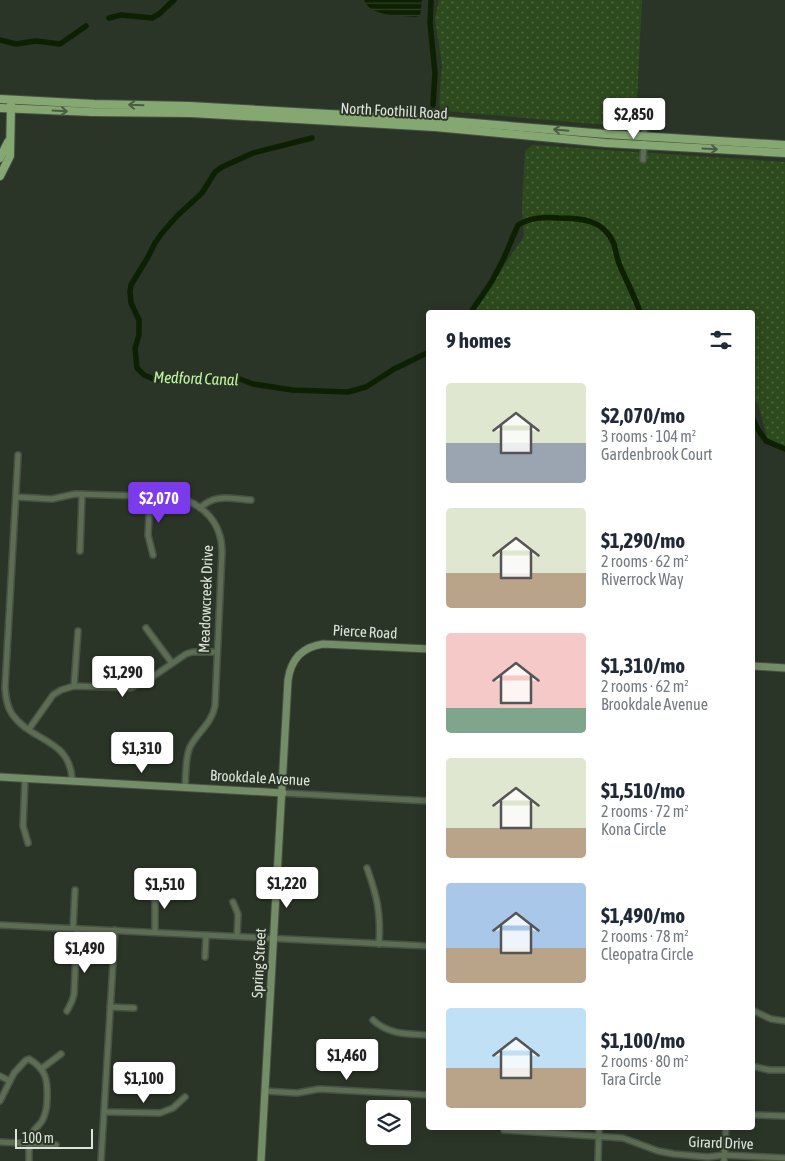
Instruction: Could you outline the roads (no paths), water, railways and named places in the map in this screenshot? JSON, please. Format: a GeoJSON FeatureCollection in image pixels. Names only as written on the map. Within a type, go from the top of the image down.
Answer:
{"type":"FeatureCollection","features":[{"type":"Feature","properties":{"kind":"main road","name":"North Foothill Road"},"geometry":{"type":"LineString","coordinates":[[0,99],[11,104],[93,112],[191,113],[435,127],[644,141],[785,153]]}},
{"type":"Feature","properties":{"kind":"main road","name":"North Foothill Road"},"geometry":{"type":"LineString","coordinates":[[0,108],[11,104]]}},
{"type":"Feature","properties":{"kind":"main road"},"geometry":{"type":"LineString","coordinates":[[0,176],[10,156],[11,104]]}},
{"type":"Feature","properties":{"kind":"main road"},"geometry":{"type":"LineString","coordinates":[[0,158],[9,137]]}},
{"type":"Feature","properties":{"kind":"main road","name":"North Foothill Road"},"geometry":{"type":"LineString","coordinates":[[644,141],[785,145]]}},
{"type":"Feature","properties":{"kind":"street"},"geometry":{"type":"LineString","coordinates":[[643,160],[645,122]]}},
{"type":"Feature","properties":{"kind":"street"},"geometry":{"type":"LineString","coordinates":[[18,455],[5,688],[8,707],[13,716],[63,753],[70,766],[72,782]]}},
{"type":"Feature","properties":{"kind":"street","name":"Meadowcreek Drive"},"geometry":{"type":"LineString","coordinates":[[16,497],[52,499],[70,494],[176,497],[200,508],[215,523],[222,540],[214,713],[211,720],[188,750],[185,787]]}},
{"type":"Feature","properties":{"kind":"street"},"geometry":{"type":"LineString","coordinates":[[80,551],[82,494]]}},
{"type":"Feature","properties":{"kind":"street"},"geometry":{"type":"LineString","coordinates":[[150,496],[148,536],[153,554]]}},
{"type":"Feature","properties":{"kind":"street"},"geometry":{"type":"LineString","coordinates":[[200,508],[215,498],[251,500]]}},
{"type":"Feature","properties":{"kind":"street"},"geometry":{"type":"LineString","coordinates":[[146,628],[172,662]]}},
{"type":"Feature","properties":{"kind":"street"},"geometry":{"type":"LineString","coordinates":[[74,686],[78,630]]}},
{"type":"Feature","properties":{"kind":"street","name":"Pierce Road"},"geometry":{"type":"LineString","coordinates":[[302,651],[323,644],[426,649]]}},
{"type":"Feature","properties":{"kind":"street","name":"Spring Street"},"geometry":{"type":"LineString","coordinates":[[261,1161],[289,673],[293,660],[302,651]]}},
{"type":"Feature","properties":{"kind":"street"},"geometry":{"type":"LineString","coordinates":[[30,729],[53,695],[61,690],[74,686],[131,688],[148,680],[186,654],[193,652],[217,652]]}},
{"type":"Feature","properties":{"kind":"street"},"geometry":{"type":"LineString","coordinates":[[755,666],[785,668]]}},
{"type":"Feature","properties":{"kind":"street","name":"Brookdale Avenue"},"geometry":{"type":"LineString","coordinates":[[0,777],[426,801]]}},
{"type":"Feature","properties":{"kind":"street"},"geometry":{"type":"LineString","coordinates":[[25,778],[23,826],[28,843]]}},
{"type":"Feature","properties":{"kind":"street"},"geometry":{"type":"LineString","coordinates":[[367,868],[378,899],[379,944]]}},
{"type":"Feature","properties":{"kind":"street"},"geometry":{"type":"LineString","coordinates":[[67,1011],[74,994],[75,890]]}},
{"type":"Feature","properties":{"kind":"street"},"geometry":{"type":"LineString","coordinates":[[152,894],[155,902],[155,932]]}},
{"type":"Feature","properties":{"kind":"street"},"geometry":{"type":"LineString","coordinates":[[233,902],[238,914],[237,936]]}},
{"type":"Feature","properties":{"kind":"street"},"geometry":{"type":"LineString","coordinates":[[0,925],[426,946]]}},
{"type":"Feature","properties":{"kind":"street"},"geometry":{"type":"LineString","coordinates":[[101,1161],[115,930]]}},
{"type":"Feature","properties":{"kind":"street"},"geometry":{"type":"LineString","coordinates":[[205,957],[206,935]]}},
{"type":"Feature","properties":{"kind":"street"},"geometry":{"type":"LineString","coordinates":[[110,1007],[134,1008]]}},
{"type":"Feature","properties":{"kind":"street"},"geometry":{"type":"LineString","coordinates":[[755,1011],[785,1021]]}},
{"type":"Feature","properties":{"kind":"street"},"geometry":{"type":"LineString","coordinates":[[373,1020],[380,1027],[390,1031],[426,1035]]}},
{"type":"Feature","properties":{"kind":"street"},"geometry":{"type":"LineString","coordinates":[[41,1069],[61,1054]]}},
{"type":"Feature","properties":{"kind":"street"},"geometry":{"type":"LineString","coordinates":[[0,1101],[14,1073],[26,1060],[29,1059],[41,1069],[48,1083],[46,1111],[41,1122],[32,1132],[28,1161]]}},
{"type":"Feature","properties":{"kind":"street"},"geometry":{"type":"LineString","coordinates":[[755,1067],[769,1070],[785,1070]]}},
{"type":"Feature","properties":{"kind":"street"},"geometry":{"type":"LineString","coordinates":[[0,1076],[10,1081]]}},
{"type":"Feature","properties":{"kind":"street"},"geometry":{"type":"LineString","coordinates":[[265,1091],[297,1093],[319,1089],[426,1095]]}},
{"type":"Feature","properties":{"kind":"street"},"geometry":{"type":"LineString","coordinates":[[104,1112],[160,1113],[173,1108],[185,1098]]}},
{"type":"Feature","properties":{"kind":"street"},"geometry":{"type":"LineString","coordinates":[[755,1116],[785,1116]]}},
{"type":"Feature","properties":{"kind":"street","name":"Girard Drive"},"geometry":{"type":"LineString","coordinates":[[504,1130],[622,1138],[658,1152],[666,1153],[724,1158],[785,1158]]}},
{"type":"Feature","properties":{"kind":"street"},"geometry":{"type":"LineString","coordinates":[[598,1161],[599,1130]]}},
{"type":"Feature","properties":{"kind":"street"},"geometry":{"type":"LineString","coordinates":[[724,1158],[726,1130]]}},
{"type":"Feature","properties":{"kind":"street"},"geometry":{"type":"LineString","coordinates":[[0,1142],[56,1144]]}},
{"type":"Feature","properties":{"kind":"waterway","name":"Medford Canal"},"geometry":{"type":"LineString","coordinates":[[109,18],[121,15],[152,18],[174,0]]}},
{"type":"Feature","properties":{"kind":"waterway","name":"Medford Canal"},"geometry":{"type":"LineString","coordinates":[[431,0],[430,23],[435,73],[433,105]]}},
{"type":"Feature","properties":{"kind":"waterway","name":"Medford Canal"},"geometry":{"type":"LineString","coordinates":[[0,40],[16,44],[36,41],[60,44],[86,26]]}},
{"type":"Feature","properties":{"kind":"waterway","name":"Medford Canal"},"geometry":{"type":"LineString","coordinates":[[312,138],[253,153],[222,167],[215,172],[202,193],[162,233],[131,285],[131,303],[139,320],[139,335],[135,348],[137,368],[144,375],[156,380],[174,379],[189,381],[237,378],[253,384],[292,390],[348,392],[366,387],[394,369],[426,353]]}},
{"type":"Feature","properties":{"kind":"waterway","name":"Medford Canal"},"geometry":{"type":"LineString","coordinates":[[472,310],[492,281],[518,225],[538,218],[584,220],[598,225],[604,230],[614,244],[619,263],[639,310]]}},
{"type":"Feature","properties":{"kind":"waterway","name":"Medford Canal"},"geometry":{"type":"LineString","coordinates":[[755,424],[766,441],[785,449]]}}]}
